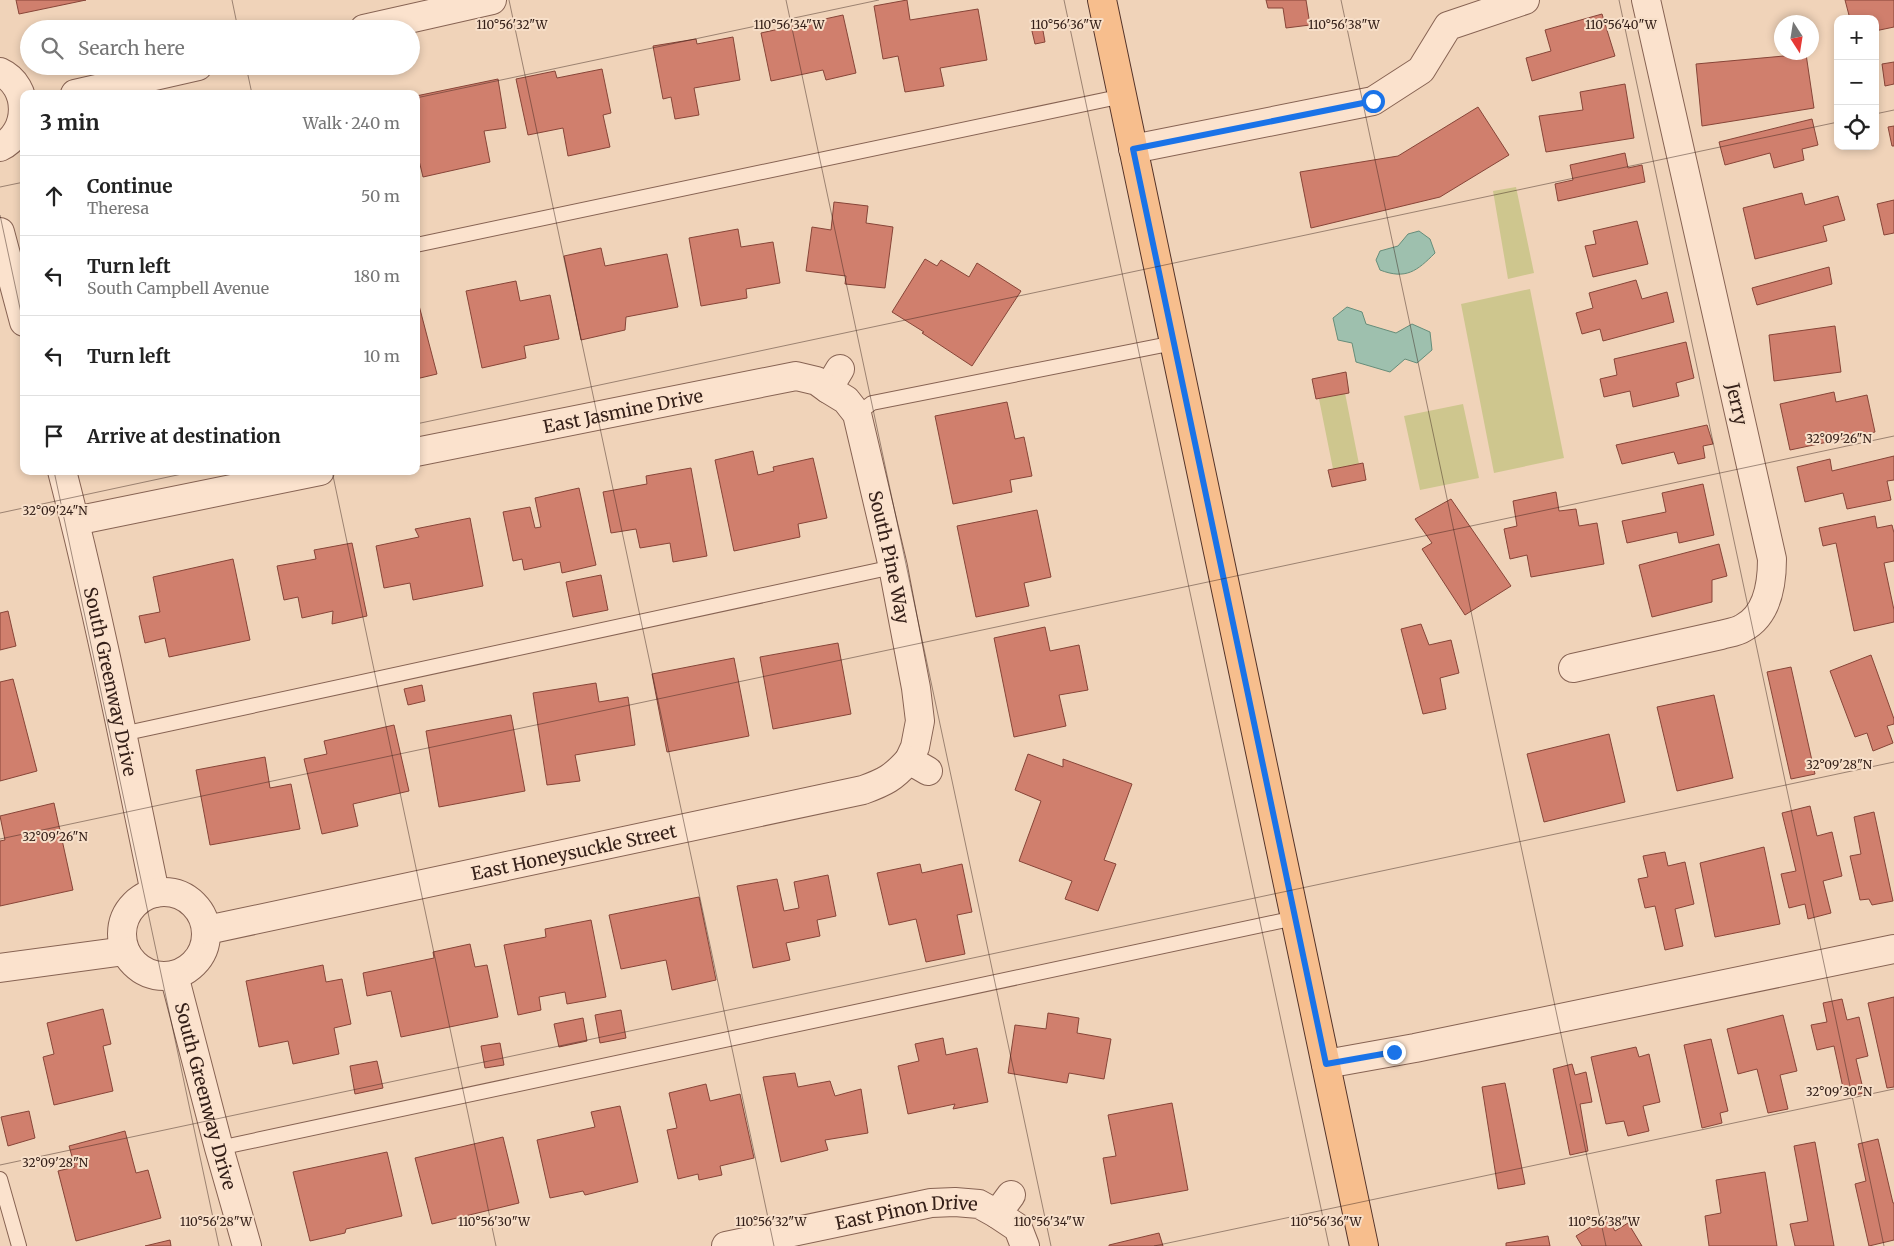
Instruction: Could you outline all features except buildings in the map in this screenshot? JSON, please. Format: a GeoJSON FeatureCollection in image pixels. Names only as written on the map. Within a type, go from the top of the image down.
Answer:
{"type":"FeatureCollection","features":[{"type":"Feature","properties":{"kind":"main road"},"geometry":{"type":"LineString","coordinates":[[1102,0],[1364,1246]]}},
{"type":"Feature","properties":{"kind":"street"},"geometry":{"type":"LineString","coordinates":[[404,20],[492,0]]}},
{"type":"Feature","properties":{"kind":"street"},"geometry":{"type":"LineString","coordinates":[[1133,149],[1373,101],[1421,70],[1448,26],[1525,0]]}},
{"type":"Feature","properties":{"kind":"street","name":"Jerry"},"geometry":{"type":"LineString","coordinates":[[1573,668],[1744,628],[1761,612],[1772,581],[1772,559],[1646,0]]}},
{"type":"Feature","properties":{"kind":"street"},"geometry":{"type":"LineString","coordinates":[[0,72],[14,82],[20,93]]}},
{"type":"Feature","properties":{"kind":"street"},"geometry":{"type":"LineString","coordinates":[[93,90],[158,75]]}},
{"type":"Feature","properties":{"kind":"street"},"geometry":{"type":"LineString","coordinates":[[0,147],[6,144],[16,133],[20,124]]}},
{"type":"Feature","properties":{"kind":"street"},"geometry":{"type":"LineString","coordinates":[[0,232],[20,307]]}},
{"type":"Feature","properties":{"kind":"street","name":"East Jasmine Drive"},"geometry":{"type":"LineString","coordinates":[[420,451],[796,376],[817,381],[834,379],[846,400],[858,414]]}},
{"type":"Feature","properties":{"kind":"street","name":"South Pine Way"},"geometry":{"type":"LineString","coordinates":[[858,414],[893,567],[916,688],[920,721],[915,747],[918,765]]}},
{"type":"Feature","properties":{"kind":"street","name":"South Greenway Drive"},"geometry":{"type":"LineString","coordinates":[[63,475],[122,734],[155,893]]}},
{"type":"Feature","properties":{"kind":"street"},"geometry":{"type":"LineString","coordinates":[[75,521],[300,475]]}},
{"type":"Feature","properties":{"kind":"street","name":"East Honeysuckle Street"},"geometry":{"type":"LineString","coordinates":[[207,930],[863,790],[885,782],[899,771],[918,765]]}},
{"type":"Feature","properties":{"kind":"street"},"geometry":{"type":"LineString","coordinates":[[155,893],[179,894],[189,900],[198,908],[207,930],[202,953],[195,963],[186,971],[174,975],[151,974],[140,969],[125,951],[122,938],[122,926],[134,904],[144,897],[155,893]]}},
{"type":"Feature","properties":{"kind":"street"},"geometry":{"type":"LineString","coordinates":[[1326,1064],[1415,1048],[1894,949]]}},
{"type":"Feature","properties":{"kind":"street"},"geometry":{"type":"LineString","coordinates":[[0,968],[125,951]]}},
{"type":"Feature","properties":{"kind":"street","name":"South Greenway Drive"},"geometry":{"type":"LineString","coordinates":[[174,975],[219,1148],[247,1246]]}},
{"type":"Feature","properties":{"kind":"street","name":"East Pinon Drive"},"geometry":{"type":"LineString","coordinates":[[726,1246],[931,1203],[955,1202],[1004,1205],[1026,1246]]}},
{"type":"Feature","properties":{"kind":"lane"},"geometry":{"type":"LineString","coordinates":[[420,244],[1122,96]]}},
{"type":"Feature","properties":{"kind":"lane"},"geometry":{"type":"LineString","coordinates":[[858,414],[872,403],[1174,343]]}},
{"type":"Feature","properties":{"kind":"lane"},"geometry":{"type":"LineString","coordinates":[[122,734],[893,567]]}},
{"type":"Feature","properties":{"kind":"lane"},"geometry":{"type":"LineString","coordinates":[[219,1148],[1295,918]]}},
{"type":"Feature","properties":{"kind":"lane"},"geometry":{"type":"LineString","coordinates":[[1,1183],[19,1246]]}},
{"type":"Feature","properties":{"kind":"shaded area"},"geometry":{"type":"Polygon","coordinates":[[[1516,187],[1534,273],[1508,279],[1493,191],[1516,187]]]}},
{"type":"Feature","properties":{"kind":"shaded area"},"geometry":{"type":"Polygon","coordinates":[[[1419,231],[1430,239],[1435,253],[1417,269],[1404,274],[1380,270],[1376,260],[1380,251],[1398,246],[1408,234],[1419,231]]]}},
{"type":"Feature","properties":{"kind":"shaded area"},"geometry":{"type":"Polygon","coordinates":[[[1530,289],[1564,458],[1494,473],[1461,304],[1530,289]]]}},
{"type":"Feature","properties":{"kind":"shaded area"},"geometry":{"type":"Polygon","coordinates":[[[1347,307],[1362,312],[1366,324],[1396,333],[1412,324],[1430,332],[1432,350],[1417,363],[1405,359],[1390,372],[1356,362],[1352,343],[1338,340],[1333,318],[1347,307]]]}},
{"type":"Feature","properties":{"kind":"shaded area"},"geometry":{"type":"Polygon","coordinates":[[[1345,393],[1359,464],[1333,469],[1319,399],[1345,393]]]}},
{"type":"Feature","properties":{"kind":"shaded area"},"geometry":{"type":"Polygon","coordinates":[[[1463,404],[1479,478],[1420,490],[1404,416],[1463,404]]]}},
{"type":"Feature","properties":{"kind":"route"},"geometry":{"type":"LineString","coordinates":[[1373,101],[1133,149],[1326,1064],[1394,1052]]}}]}
